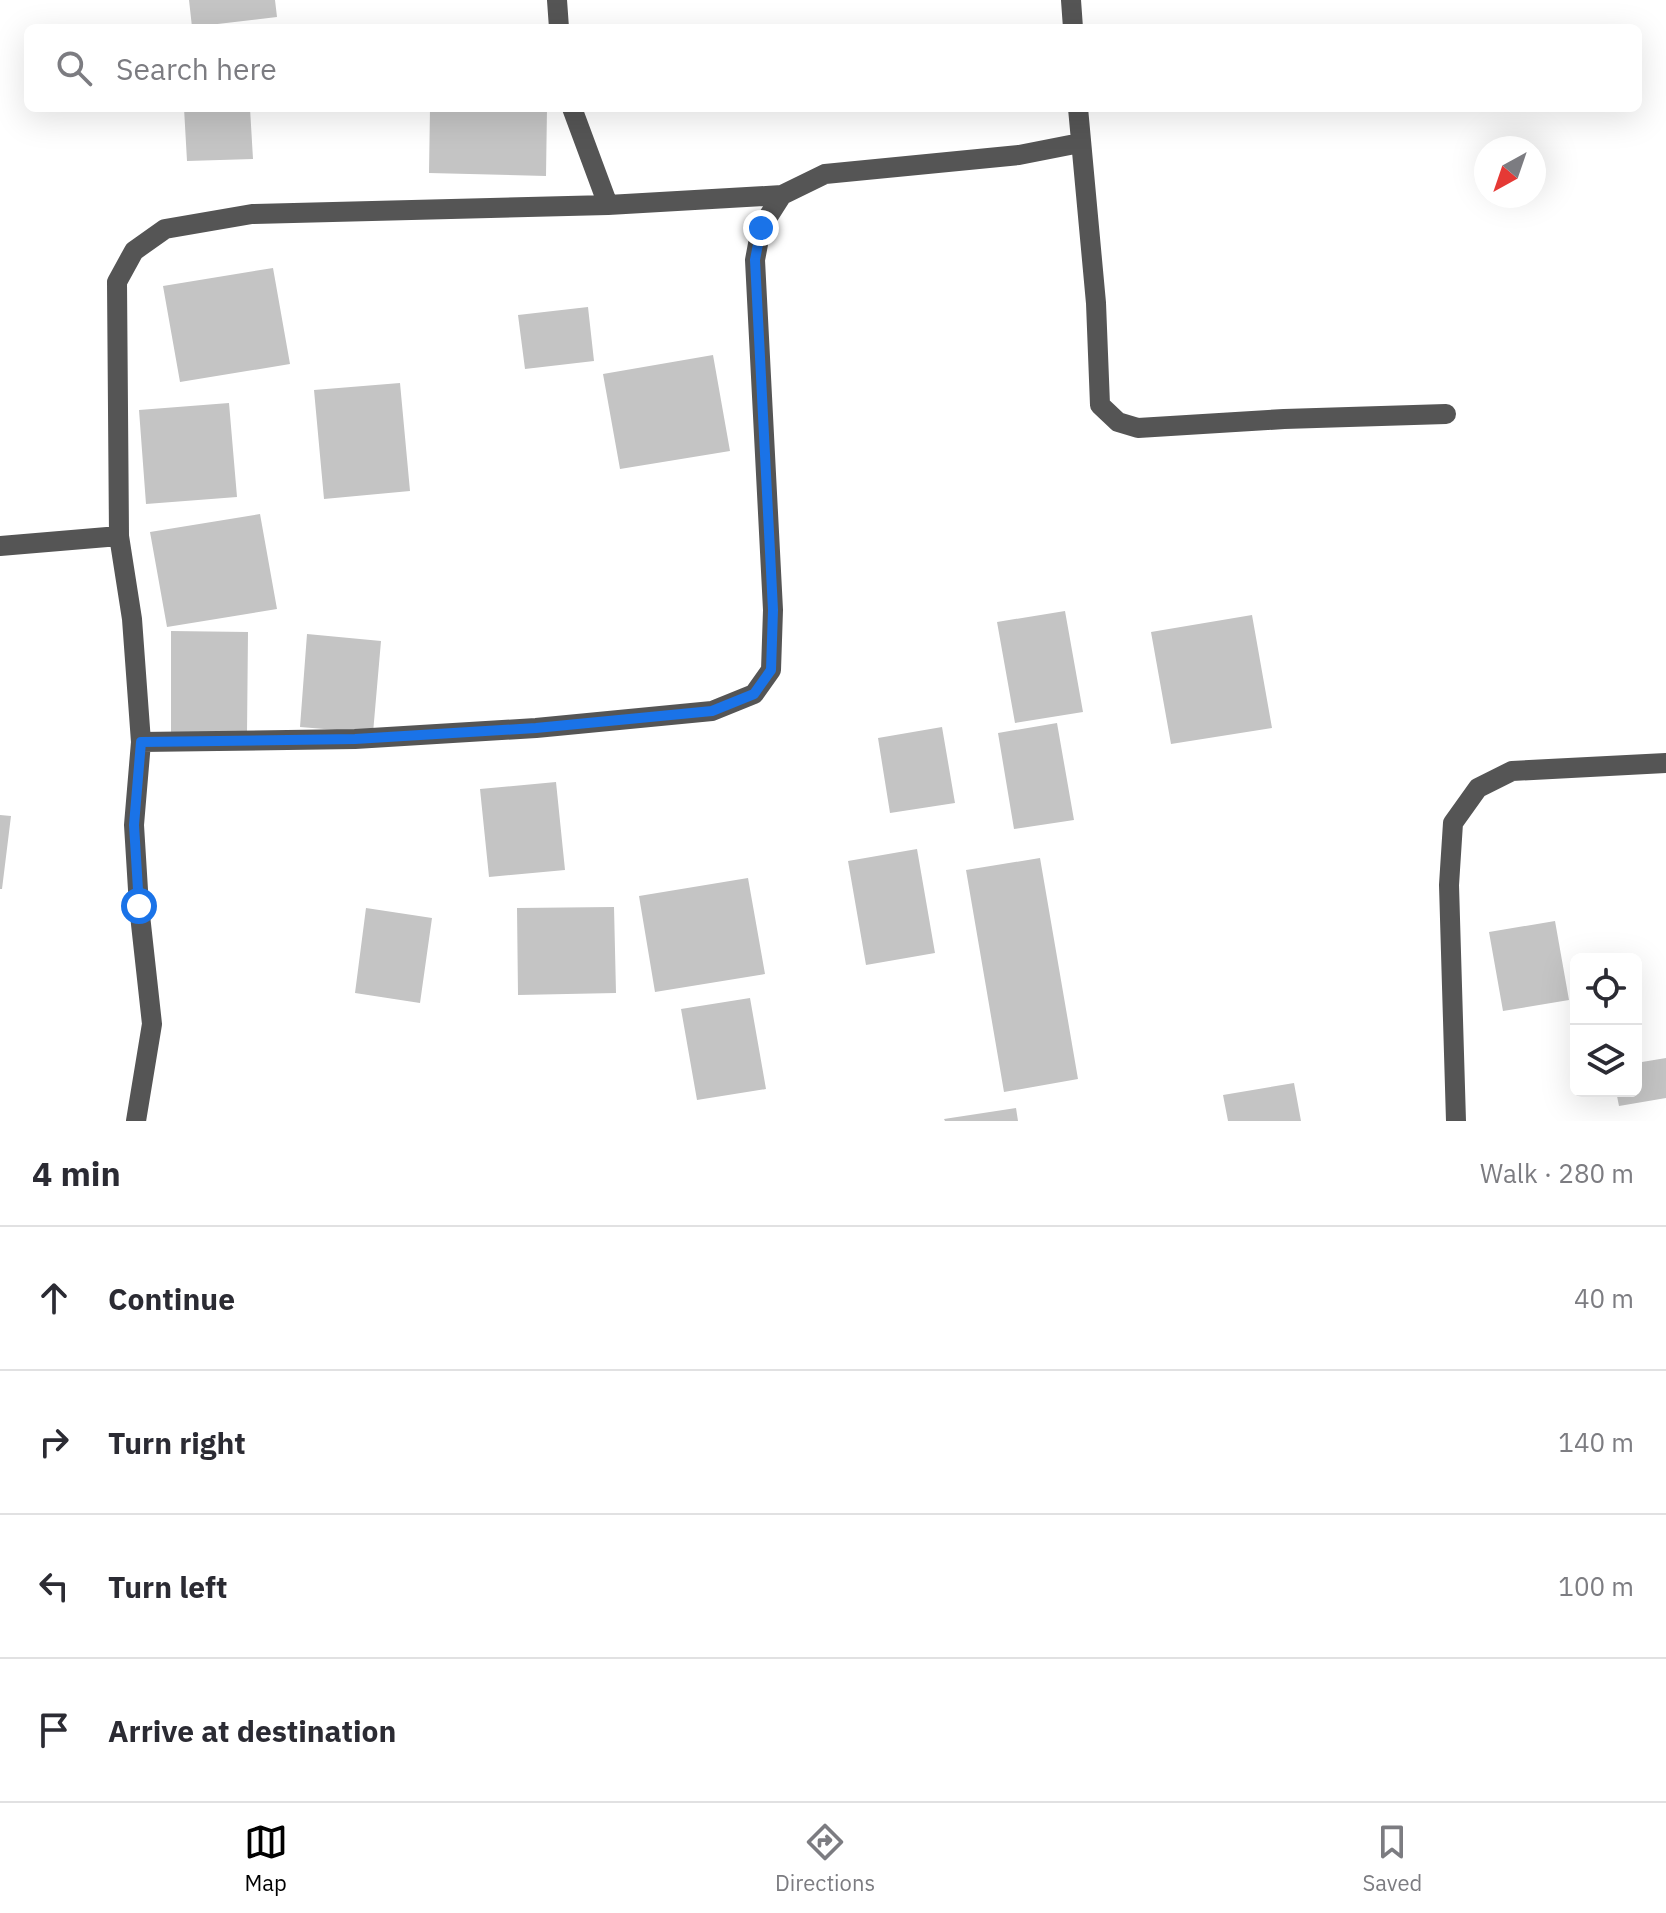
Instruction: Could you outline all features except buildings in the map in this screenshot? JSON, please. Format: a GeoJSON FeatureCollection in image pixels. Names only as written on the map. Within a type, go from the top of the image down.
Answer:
{"type":"FeatureCollection","features":[{"type":"Feature","properties":{"kind":"street"},"geometry":{"type":"LineString","coordinates":[[557,0],[559,24]]}},
{"type":"Feature","properties":{"kind":"street"},"geometry":{"type":"LineString","coordinates":[[1071,0],[1073,24]]}},
{"type":"Feature","properties":{"kind":"street"},"geometry":{"type":"LineString","coordinates":[[573,112],[608,205]]}},
{"type":"Feature","properties":{"kind":"street"},"geometry":{"type":"LineString","coordinates":[[1078,112],[1096,303],[1100,405],[1118,422],[1138,428],[1446,414]]}},
{"type":"Feature","properties":{"kind":"street"},"geometry":{"type":"LineString","coordinates":[[136,1121],[152,1024],[134,825],[141,742],[132,619],[119,536],[117,282],[134,251],[165,229],[252,214],[608,205],[782,195],[825,174],[1019,155],[1080,143]]}},
{"type":"Feature","properties":{"kind":"street"},"geometry":{"type":"LineString","coordinates":[[141,742],[355,739],[536,728],[712,711],[754,694],[771,670],[773,610],[755,260],[761,228],[782,195]]}},
{"type":"Feature","properties":{"kind":"street"},"geometry":{"type":"LineString","coordinates":[[0,546],[119,536]]}},
{"type":"Feature","properties":{"kind":"street"},"geometry":{"type":"LineString","coordinates":[[1456,1121],[1449,885],[1453,823],[1478,788],[1512,771],[1666,763]]}},
{"type":"Feature","properties":{"kind":"route"},"geometry":{"type":"LineString","coordinates":[[139,906],[134,825],[141,742],[355,739],[536,728],[712,711],[754,694],[771,670],[773,610],[755,260],[761,228]]}}]}
